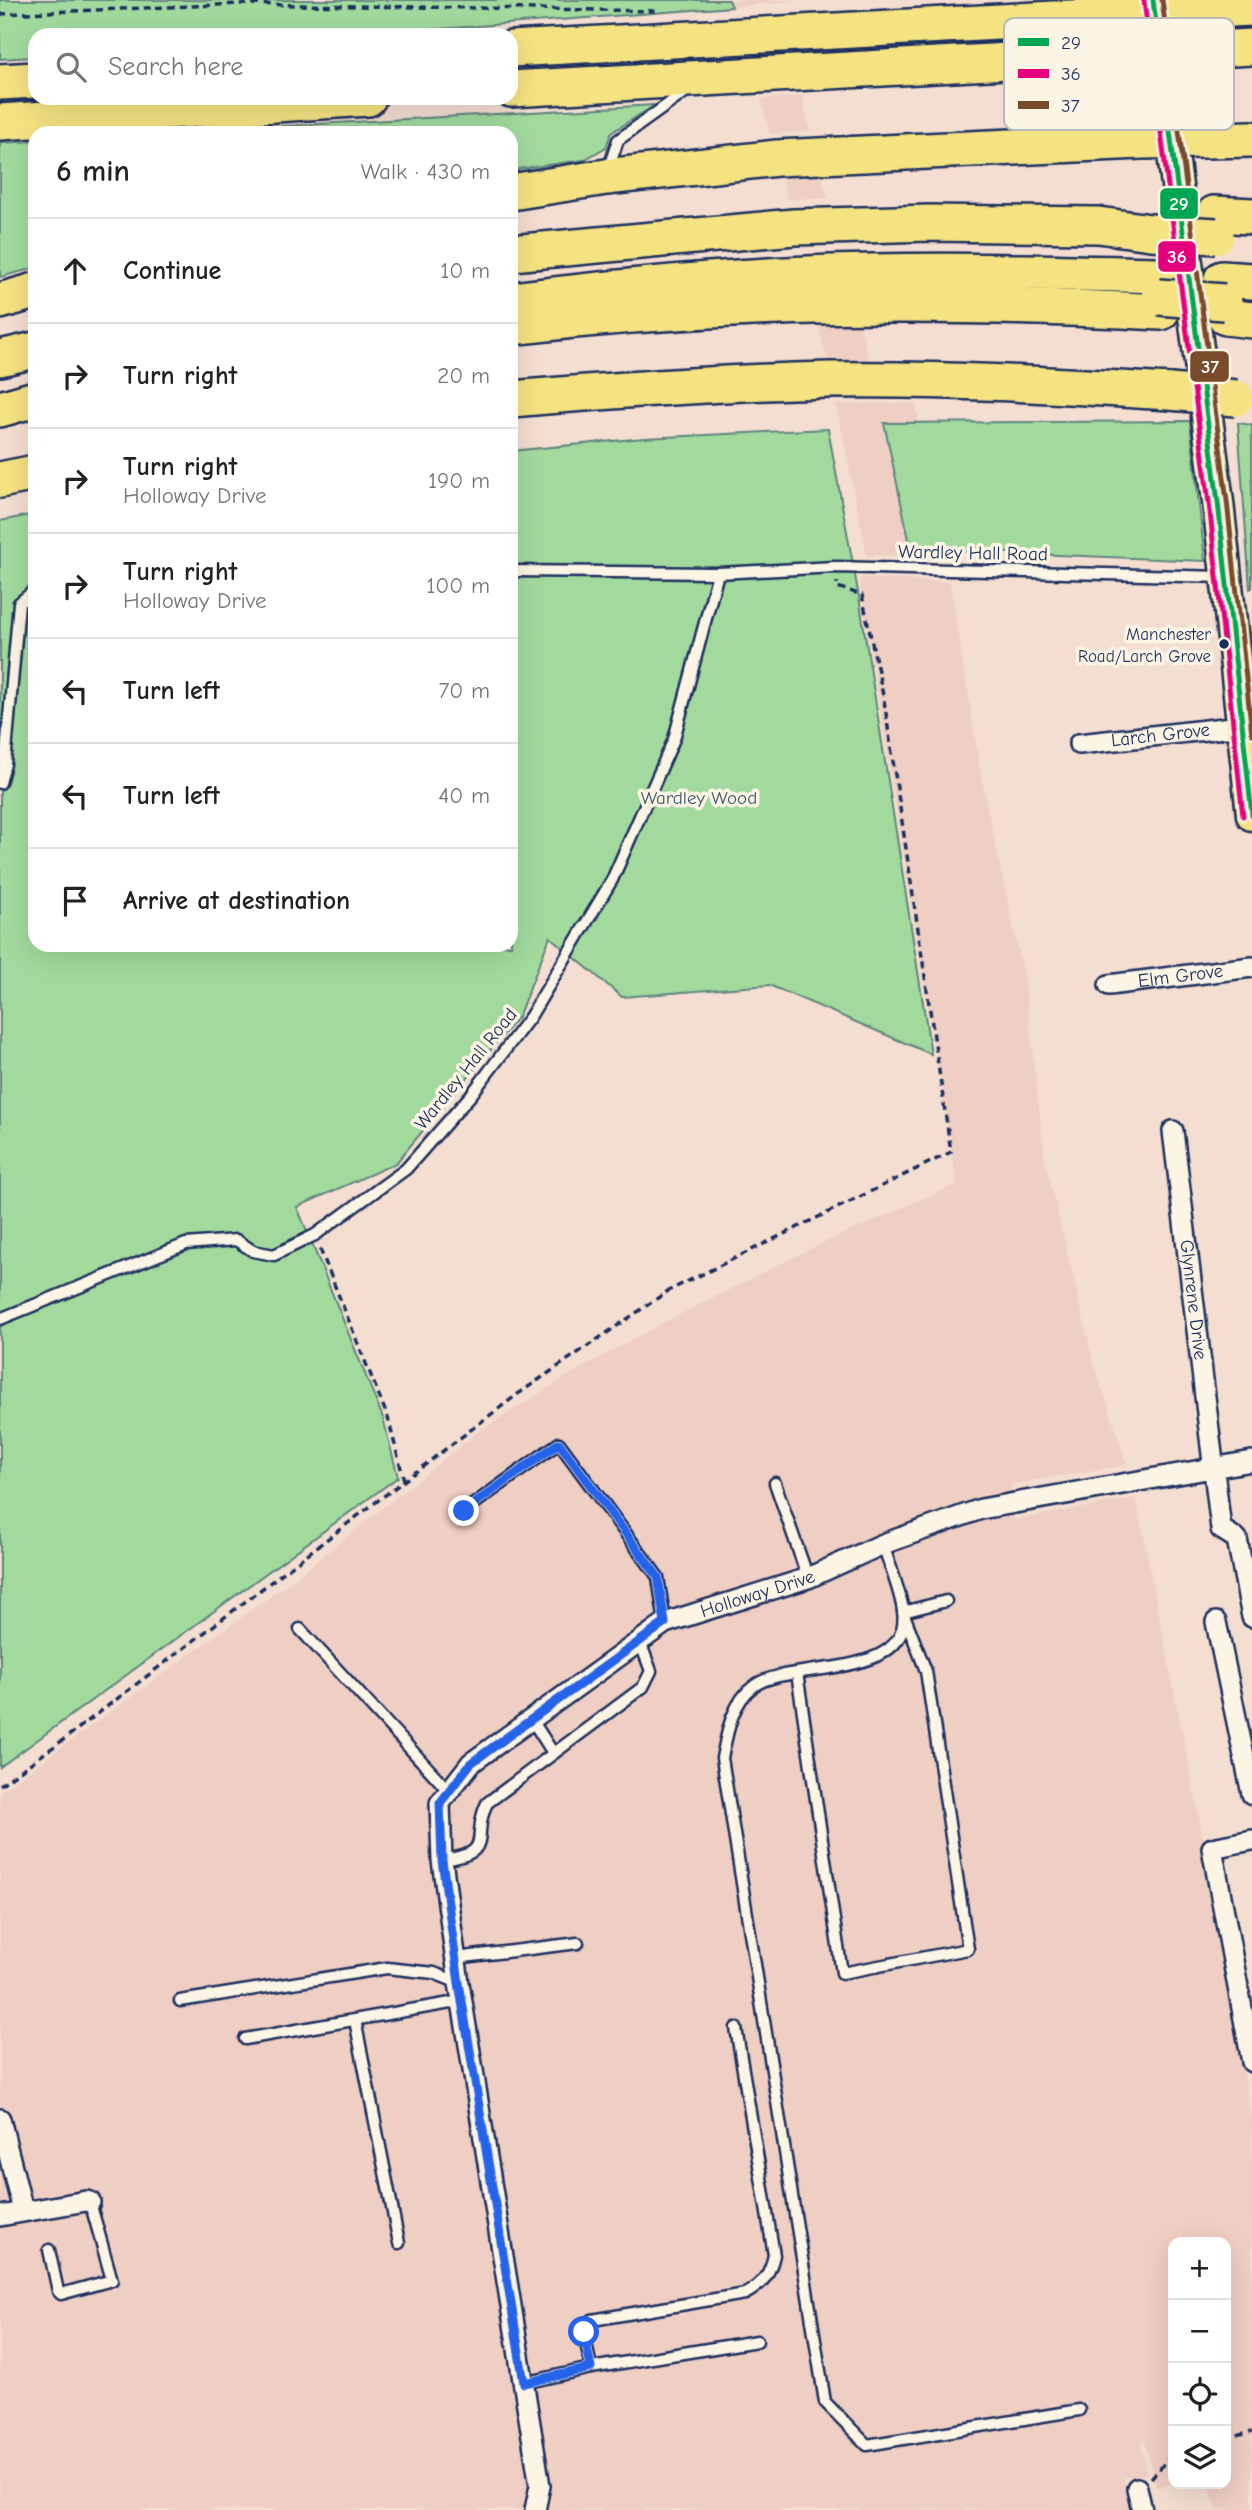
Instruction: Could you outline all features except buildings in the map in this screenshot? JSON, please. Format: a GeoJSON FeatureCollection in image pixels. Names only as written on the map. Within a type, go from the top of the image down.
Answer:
{"type":"FeatureCollection","features":[{"type":"Feature","properties":{"kind":"highway"},"geometry":{"type":"LineString","coordinates":[[518,49],[783,35],[1139,7],[1190,11],[1252,8]]}},
{"type":"Feature","properties":{"kind":"highway"},"geometry":{"type":"LineString","coordinates":[[1234,48],[1252,47]]}},
{"type":"Feature","properties":{"kind":"highway"},"geometry":{"type":"LineString","coordinates":[[518,89],[1004,61]]}},
{"type":"Feature","properties":{"kind":"highway"},"geometry":{"type":"LineString","coordinates":[[0,82],[28,80]]}},
{"type":"Feature","properties":{"kind":"highway"},"geometry":{"type":"LineString","coordinates":[[0,122],[261,105]]}},
{"type":"Feature","properties":{"kind":"highway"},"geometry":{"type":"LineString","coordinates":[[518,191],[606,177],[816,155],[1252,139]]}},
{"type":"Feature","properties":{"kind":"highway"},"geometry":{"type":"LineString","coordinates":[[518,252],[794,227],[1098,225],[1150,222],[1215,225],[1252,216]]}},
{"type":"Feature","properties":{"kind":"highway"},"geometry":{"type":"LineString","coordinates":[[1215,225],[1252,238]]}},
{"type":"Feature","properties":{"kind":"highway"},"geometry":{"type":"LineString","coordinates":[[518,299],[594,290],[851,288],[980,273],[1238,301]]}},
{"type":"Feature","properties":{"kind":"highway"},"geometry":{"type":"LineString","coordinates":[[851,288],[1035,305],[1159,294]]}},
{"type":"Feature","properties":{"kind":"highway"},"geometry":{"type":"LineString","coordinates":[[518,326],[675,311],[810,289]]}},
{"type":"Feature","properties":{"kind":"highway"},"geometry":{"type":"LineString","coordinates":[[0,300],[28,293]]}},
{"type":"Feature","properties":{"kind":"highway"},"geometry":{"type":"LineString","coordinates":[[0,359],[28,351]]}},
{"type":"Feature","properties":{"kind":"highway"},"geometry":{"type":"LineString","coordinates":[[518,398],[721,384],[873,380],[984,382],[1170,392],[1244,399]]}},
{"type":"Feature","properties":{"kind":"highway"},"geometry":{"type":"LineString","coordinates":[[0,409],[28,401]]}},
{"type":"Feature","properties":{"kind":"highway"},"geometry":{"type":"LineString","coordinates":[[0,480],[28,474]]}},
{"type":"Feature","properties":{"kind":"main road"},"geometry":{"type":"LineString","coordinates":[[1158,130],[1227,577],[1252,815]]}},
{"type":"Feature","properties":{"kind":"street","name":"Larch Grove"},"geometry":{"type":"LineString","coordinates":[[1079,744],[1242,726]]}},
{"type":"Feature","properties":{"kind":"street","name":"Elm Grove"},"geometry":{"type":"LineString","coordinates":[[1109,985],[1252,967]]}},
{"type":"Feature","properties":{"kind":"street","name":"Glynrene Drive"},"geometry":{"type":"LineString","coordinates":[[1174,1132],[1221,1529],[1237,1539],[1252,1617]]}},
{"type":"Feature","properties":{"kind":"street","name":"Holloway Drive"},"geometry":{"type":"LineString","coordinates":[[535,2510],[540,2486],[456,1958],[442,1860],[440,1803],[471,1763],[665,1623],[808,1578],[883,1544],[981,1509],[1252,1461]]}},
{"type":"Feature","properties":{"kind":"street"},"geometry":{"type":"LineString","coordinates":[[1216,1622],[1252,1794]]}},
{"type":"Feature","properties":{"kind":"street"},"geometry":{"type":"LineString","coordinates":[[1252,1840],[1212,1848],[1252,2062]]}},
{"type":"Feature","properties":{"kind":"street"},"geometry":{"type":"LineString","coordinates":[[0,2119],[23,2211]]}},
{"type":"Feature","properties":{"kind":"street"},"geometry":{"type":"LineString","coordinates":[[0,2216],[90,2202]]}},
{"type":"Feature","properties":{"kind":"street"},"geometry":{"type":"LineString","coordinates":[[1137,2488],[1142,2510]]}},
{"type":"Feature","properties":{"kind":"lane"},"geometry":{"type":"LineString","coordinates":[[606,177],[618,140],[705,78]]}},
{"type":"Feature","properties":{"kind":"lane","name":"Wardley Hall Road"},"geometry":{"type":"LineString","coordinates":[[518,571],[718,573],[858,567],[1227,577]]}},
{"type":"Feature","properties":{"kind":"lane","name":"Wardley Hall Road"},"geometry":{"type":"LineString","coordinates":[[0,1319],[186,1244],[236,1240],[253,1251],[274,1255],[314,1235],[406,1169],[471,1095],[530,1017],[612,880],[674,739],[718,573]]}},
{"type":"Feature","properties":{"kind":"lane"},"geometry":{"type":"LineString","coordinates":[[0,783],[5,764],[19,603],[28,596]]}},
{"type":"Feature","properties":{"kind":"lane"},"geometry":{"type":"LineString","coordinates":[[464,1511],[559,1443],[658,1577],[665,1623]]}},
{"type":"Feature","properties":{"kind":"lane"},"geometry":{"type":"LineString","coordinates":[[775,1483],[808,1578]]}},
{"type":"Feature","properties":{"kind":"lane"},"geometry":{"type":"LineString","coordinates":[[797,1673],[842,1973],[968,1949],[926,1671],[903,1612],[883,1544]]}},
{"type":"Feature","properties":{"kind":"lane"},"geometry":{"type":"LineString","coordinates":[[903,1612],[946,1601]]}},
{"type":"Feature","properties":{"kind":"lane"},"geometry":{"type":"LineString","coordinates":[[903,1612],[901,1634],[887,1650],[871,1659],[769,1678],[754,1686],[739,1703],[728,1729],[722,1758],[825,2402],[867,2445],[1079,2410]]}},
{"type":"Feature","properties":{"kind":"lane"},"geometry":{"type":"LineString","coordinates":[[300,1629],[449,1791]]}},
{"type":"Feature","properties":{"kind":"lane"},"geometry":{"type":"LineString","coordinates":[[442,1860],[463,1857],[479,1845],[482,1836],[480,1817],[487,1803],[643,1687],[651,1671],[640,1642]]}},
{"type":"Feature","properties":{"kind":"lane"},"geometry":{"type":"LineString","coordinates":[[531,1720],[553,1753]]}},
{"type":"Feature","properties":{"kind":"lane"},"geometry":{"type":"LineString","coordinates":[[456,1958],[578,1942]]}},
{"type":"Feature","properties":{"kind":"lane"},"geometry":{"type":"LineString","coordinates":[[180,2001],[387,1968],[434,1973],[461,1992]]}},
{"type":"Feature","properties":{"kind":"lane"},"geometry":{"type":"LineString","coordinates":[[245,2039],[355,2020],[461,1992]]}},
{"type":"Feature","properties":{"kind":"lane"},"geometry":{"type":"LineString","coordinates":[[355,2020],[399,2243]]}},
{"type":"Feature","properties":{"kind":"lane"},"geometry":{"type":"LineString","coordinates":[[591,2368],[584,2332],[585,2325],[592,2320],[745,2294],[754,2289],[771,2270],[774,2255],[736,2028]]}},
{"type":"Feature","properties":{"kind":"lane"},"geometry":{"type":"LineString","coordinates":[[49,2250],[58,2291],[61,2294],[112,2280],[90,2202]]}},
{"type":"Feature","properties":{"kind":"lane"},"geometry":{"type":"LineString","coordinates":[[524,2383],[591,2368],[757,2341]]}},
{"type":"Feature","properties":{"kind":"path"},"geometry":{"type":"LineString","coordinates":[[0,14],[239,4],[669,12]]}},
{"type":"Feature","properties":{"kind":"path"},"geometry":{"type":"LineString","coordinates":[[0,1785],[518,1394],[668,1291],[951,1152],[884,700],[862,595],[837,587],[835,567]]}},
{"type":"Feature","properties":{"kind":"path"},"geometry":{"type":"LineString","coordinates":[[314,1235],[388,1418],[404,1480]]}},
{"type":"Feature","properties":{"kind":"path"},"geometry":{"type":"LineString","coordinates":[[1231,2438],[1252,2432]]}},
{"type":"Feature","properties":{"kind":"path"},"geometry":{"type":"LineString","coordinates":[[1137,2488],[1154,2476],[1168,2460]]}},
{"type":"Feature","properties":{"kind":"shaded area"},"geometry":{"type":"Polygon","coordinates":[[[710,0],[801,0],[713,9],[710,0]]]}},
{"type":"Feature","properties":{"kind":"shaded area"},"geometry":{"type":"Polygon","coordinates":[[[802,96],[810,131],[770,134],[761,99],[802,96]]]}},
{"type":"Feature","properties":{"kind":"shaded area"},"geometry":{"type":"Polygon","coordinates":[[[820,171],[828,198],[787,199],[782,174],[820,171]]]}},
{"type":"Feature","properties":{"kind":"shaded area"},"geometry":{"type":"Polygon","coordinates":[[[857,312],[869,363],[828,364],[816,314],[857,312]]]}},
{"type":"Feature","properties":{"kind":"shaded area"},"geometry":{"type":"Polygon","coordinates":[[[915,403],[946,556],[867,556],[836,404],[915,403]]]}},
{"type":"Feature","properties":{"kind":"shaded area"},"geometry":{"type":"Polygon","coordinates":[[[859,578],[950,582],[983,788],[1024,976],[1045,1160],[1093,1360],[1127,1465],[1011,1484],[1014,1520],[1136,1498],[1203,1837],[1252,2123],[1252,2510],[1216,2510],[1210,2489],[1231,2489],[1231,2237],[1168,2237],[1168,2485],[1156,2487],[1145,2442],[1141,2442],[1147,2474],[1123,2478],[1130,2510],[0,2510],[0,1792],[289,1583],[477,1433],[574,1372],[657,1326],[816,1246],[957,1184],[859,578]]]}},
{"type":"Feature","properties":{"kind":"green space"},"geometry":{"type":"Polygon","coordinates":[[[0,0],[729,0],[732,7],[453,28],[28,28],[28,57],[0,59],[0,0]]]}},
{"type":"Feature","properties":{"kind":"green space"},"geometry":{"type":"Polygon","coordinates":[[[655,105],[611,133],[606,147],[584,160],[518,169],[518,126],[283,126],[655,105]]]}},
{"type":"Feature","properties":{"kind":"green space"},"geometry":{"type":"Polygon","coordinates":[[[28,141],[28,270],[0,277],[0,143],[28,141]]]}},
{"type":"Feature","properties":{"kind":"green space"},"geometry":{"type":"Polygon","coordinates":[[[1190,421],[1205,561],[911,549],[884,423],[1190,421]]]}},
{"type":"Feature","properties":{"kind":"green space"},"geometry":{"type":"Polygon","coordinates":[[[1238,423],[1252,425],[1250,589],[1238,423]]]}},
{"type":"Feature","properties":{"kind":"green space","name":"Wardley Wood"},"geometry":{"type":"Polygon","coordinates":[[[828,429],[859,597],[931,1054],[769,985],[622,997],[550,937],[518,1017],[396,1163],[297,1207],[383,1418],[398,1477],[0,1767],[0,521],[28,515],[28,952],[518,952],[518,450],[644,438],[828,429]]]}},
{"type":"Feature","properties":{"kind":"transit line","name":"29"},"geometry":{"type":"LineString","coordinates":[[1153,0],[1155,18]]}},
{"type":"Feature","properties":{"kind":"transit line","name":"37"},"geometry":{"type":"LineString","coordinates":[[1162,0],[1164,18]]}},
{"type":"Feature","properties":{"kind":"transit line","name":"36"},"geometry":{"type":"LineString","coordinates":[[1144,1],[1146,18]]}},
{"type":"Feature","properties":{"kind":"transit line","name":"36"},"geometry":{"type":"LineString","coordinates":[[1161,130],[1209,503],[1243,816]]}},
{"type":"Feature","properties":{"kind":"transit line","name":"29"},"geometry":{"type":"LineString","coordinates":[[1170,130],[1218,502],[1252,815]]}},
{"type":"Feature","properties":{"kind":"transit line","name":"37"},"geometry":{"type":"LineString","coordinates":[[1179,130],[1227,501],[1252,734]]}},
{"type":"Feature","properties":{"kind":"place","name":"Manchester Road/Larch Grove"},"geometry":{"type":"Point","coordinates":[1224,644]}},
{"type":"Feature","properties":{"kind":"route"},"geometry":{"type":"LineString","coordinates":[[464,1511],[559,1443],[658,1577],[665,1623],[471,1763],[440,1803],[442,1860],[459,1983],[524,2383],[591,2368],[584,2332]]}}]}
